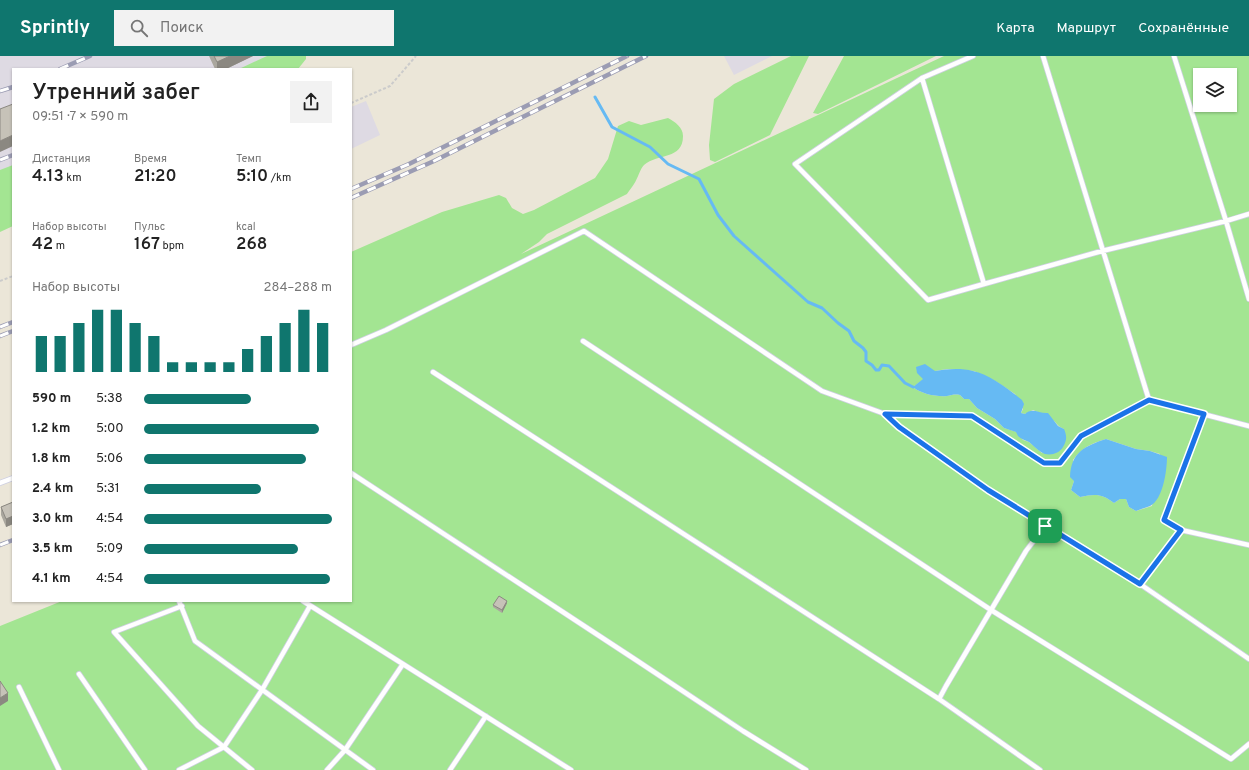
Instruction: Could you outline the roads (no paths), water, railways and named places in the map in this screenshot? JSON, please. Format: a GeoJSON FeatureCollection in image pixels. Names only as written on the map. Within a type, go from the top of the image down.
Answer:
{"type":"FeatureCollection","features":[{"type":"Feature","properties":{"kind":"lane"},"geometry":{"type":"LineString","coordinates":[[972,56],[922,78],[795,164],[928,300],[1102,251],[1249,214]]}},
{"type":"Feature","properties":{"kind":"lane"},"geometry":{"type":"LineString","coordinates":[[1043,56],[1149,400]]}},
{"type":"Feature","properties":{"kind":"lane"},"geometry":{"type":"LineString","coordinates":[[1174,56],[1226,221],[1249,300]]}},
{"type":"Feature","properties":{"kind":"lane"},"geometry":{"type":"LineString","coordinates":[[922,78],[984,284]]}},
{"type":"Feature","properties":{"kind":"lane"},"geometry":{"type":"LineString","coordinates":[[352,345],[386,330],[584,231],[822,391],[885,414],[972,416],[1044,463],[1060,463],[1081,436],[1149,400],[1249,426]]}},
{"type":"Feature","properties":{"kind":"lane"},"geometry":{"type":"LineString","coordinates":[[583,341],[991,610],[1231,759],[1249,744]]}},
{"type":"Feature","properties":{"kind":"lane"},"geometry":{"type":"LineString","coordinates":[[433,372],[940,698],[1040,770]]}},
{"type":"Feature","properties":{"kind":"lane"},"geometry":{"type":"LineString","coordinates":[[885,414],[899,427],[988,490],[1140,584],[1249,659]]}},
{"type":"Feature","properties":{"kind":"lane"},"geometry":{"type":"LineString","coordinates":[[1204,414],[1164,520],[1181,530],[1249,546]]}},
{"type":"Feature","properties":{"kind":"lane"},"geometry":{"type":"LineString","coordinates":[[352,474],[630,655],[743,731],[806,770]]}},
{"type":"Feature","properties":{"kind":"lane"},"geometry":{"type":"LineString","coordinates":[[0,482],[12,478]]}},
{"type":"Feature","properties":{"kind":"lane"},"geometry":{"type":"LineString","coordinates":[[940,698],[1026,551],[1045,526]]}},
{"type":"Feature","properties":{"kind":"lane"},"geometry":{"type":"LineString","coordinates":[[1140,584],[1181,530]]}},
{"type":"Feature","properties":{"kind":"lane"},"geometry":{"type":"LineString","coordinates":[[180,602],[195,642],[373,770]]}},
{"type":"Feature","properties":{"kind":"lane"},"geometry":{"type":"LineString","coordinates":[[304,602],[571,770]]}},
{"type":"Feature","properties":{"kind":"lane"},"geometry":{"type":"LineString","coordinates":[[182,606],[114,632],[198,726],[252,770]]}},
{"type":"Feature","properties":{"kind":"lane"},"geometry":{"type":"LineString","coordinates":[[179,770],[224,747],[262,690],[310,606]]}},
{"type":"Feature","properties":{"kind":"lane"},"geometry":{"type":"LineString","coordinates":[[327,770],[345,750],[403,664]]}},
{"type":"Feature","properties":{"kind":"lane"},"geometry":{"type":"LineString","coordinates":[[79,674],[145,770]]}},
{"type":"Feature","properties":{"kind":"lane"},"geometry":{"type":"LineString","coordinates":[[19,687],[59,770]]}},
{"type":"Feature","properties":{"kind":"lane"},"geometry":{"type":"LineString","coordinates":[[450,770],[486,716]]}},
{"type":"Feature","properties":{"kind":"water"},"geometry":{"type":"Polygon","coordinates":[[[925,364],[935,371],[954,369],[968,370],[986,375],[1022,400],[1024,404],[1021,413],[1025,414],[1033,411],[1048,413],[1058,426],[1064,429],[1066,438],[1063,447],[1053,454],[1044,454],[1029,442],[1019,437],[1016,432],[1004,428],[995,419],[977,408],[969,399],[964,399],[960,395],[934,395],[916,389],[913,387],[923,379],[917,373],[916,367],[925,364]]]}},
{"type":"Feature","properties":{"kind":"water"},"geometry":{"type":"Polygon","coordinates":[[[1106,439],[1167,457],[1165,477],[1161,491],[1158,498],[1150,506],[1136,511],[1129,507],[1126,499],[1120,499],[1114,503],[1105,497],[1098,495],[1080,497],[1071,490],[1074,481],[1070,477],[1071,468],[1076,456],[1080,451],[1092,444],[1106,439]]]}},
{"type":"Feature","properties":{"kind":"waterway"},"geometry":{"type":"LineString","coordinates":[[595,97],[612,127],[650,147],[668,164],[699,179],[718,215],[734,236],[808,302],[822,308],[849,331],[854,341],[866,352],[866,361],[876,370],[879,370],[882,365],[889,366],[905,383],[913,387]]}},
{"type":"Feature","properties":{"kind":"railway"},"geometry":{"type":"LineString","coordinates":[[62,68],[90,56]]}},
{"type":"Feature","properties":{"kind":"railway"},"geometry":{"type":"LineString","coordinates":[[352,189],[409,164],[627,56]]}},
{"type":"Feature","properties":{"kind":"railway"},"geometry":{"type":"LineString","coordinates":[[352,198],[434,161],[646,56]]}},
{"type":"Feature","properties":{"kind":"railway"},"geometry":{"type":"LineString","coordinates":[[0,91],[12,87]]}},
{"type":"Feature","properties":{"kind":"railway"},"geometry":{"type":"LineString","coordinates":[[0,160],[12,155]]}},
{"type":"Feature","properties":{"kind":"railway"},"geometry":{"type":"LineString","coordinates":[[0,327],[12,322]]}},
{"type":"Feature","properties":{"kind":"railway"},"geometry":{"type":"LineString","coordinates":[[0,336],[12,331]]}},
{"type":"Feature","properties":{"kind":"railway"},"geometry":{"type":"LineString","coordinates":[[0,545],[12,540]]}}]}
